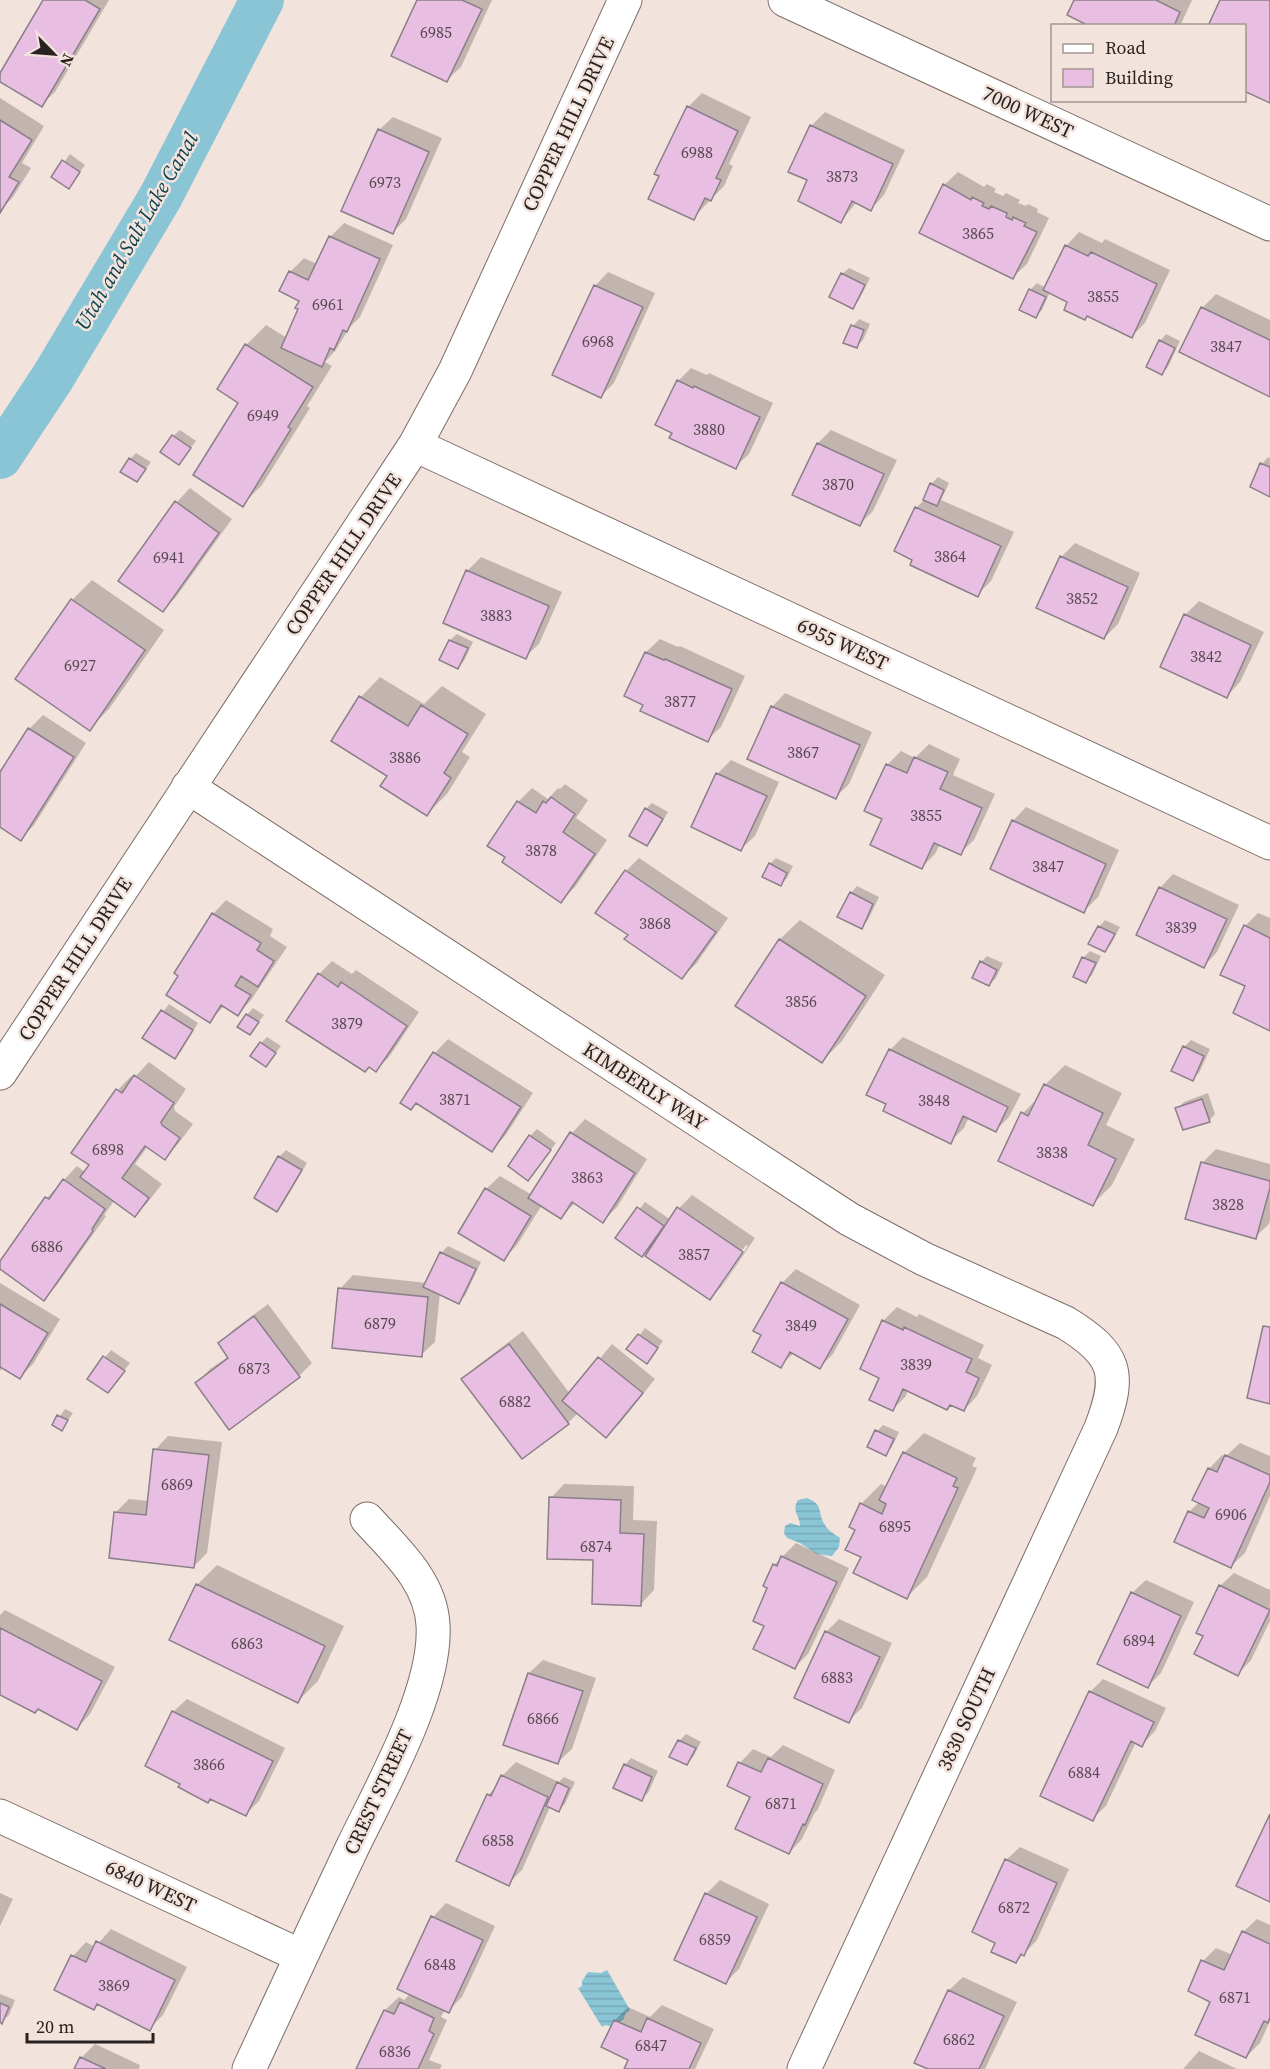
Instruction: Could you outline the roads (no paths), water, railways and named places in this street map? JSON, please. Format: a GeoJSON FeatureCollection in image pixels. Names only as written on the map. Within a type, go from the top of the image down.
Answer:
{"type":"FeatureCollection","features":[{"type":"Feature","properties":{"kind":"street","name":"COPPER HILL DRIVE"},"geometry":{"type":"LineString","coordinates":[[0,1073],[415,445],[460,360],[625,0]]}},
{"type":"Feature","properties":{"kind":"street","name":"7000 WEST"},"geometry":{"type":"LineString","coordinates":[[785,0],[1270,224]]}},
{"type":"Feature","properties":{"kind":"street","name":"6955 WEST"},"geometry":{"type":"LineString","coordinates":[[415,445],[1270,843]]}},
{"type":"Feature","properties":{"kind":"street","name":"KIMBERLY WAY"},"geometry":{"type":"LineString","coordinates":[[188,788],[849,1219],[924,1259],[1066,1323],[1100,1348],[1111,1365]]}},
{"type":"Feature","properties":{"kind":"street","name":"3830 SOUTH"},"geometry":{"type":"LineString","coordinates":[[804,2069],[1101,1428],[1109,1408],[1112,1386],[1111,1365]]}},
{"type":"Feature","properties":{"kind":"street","name":"CREST STREET"},"geometry":{"type":"LineString","coordinates":[[249,2069],[405,1736],[424,1685],[432,1649],[434,1625],[423,1587],[412,1568],[368,1519]]}},
{"type":"Feature","properties":{"kind":"street","name":"6840 WEST"},"geometry":{"type":"LineString","coordinates":[[0,1816],[301,1956]]}},
{"type":"Feature","properties":{"kind":"water"},"geometry":{"type":"Polygon","coordinates":[[[807,1498],[818,1506],[826,1527],[840,1538],[839,1547],[832,1556],[817,1554],[787,1538],[784,1533],[785,1526],[790,1523],[800,1526],[796,1504],[798,1500],[807,1498]]]}},
{"type":"Feature","properties":{"kind":"water"},"geometry":{"type":"Polygon","coordinates":[[[607,1970],[630,2010],[625,2014],[624,2019],[612,2027],[606,2025],[602,2027],[578,1988],[582,1986],[582,1981],[588,1972],[601,1973],[607,1970]]]}},
{"type":"Feature","properties":{"kind":"waterway","name":"Utah and Salt Lake Canal"},"geometry":{"type":"LineString","coordinates":[[0,457],[53,377],[161,196],[262,0]]}}]}
